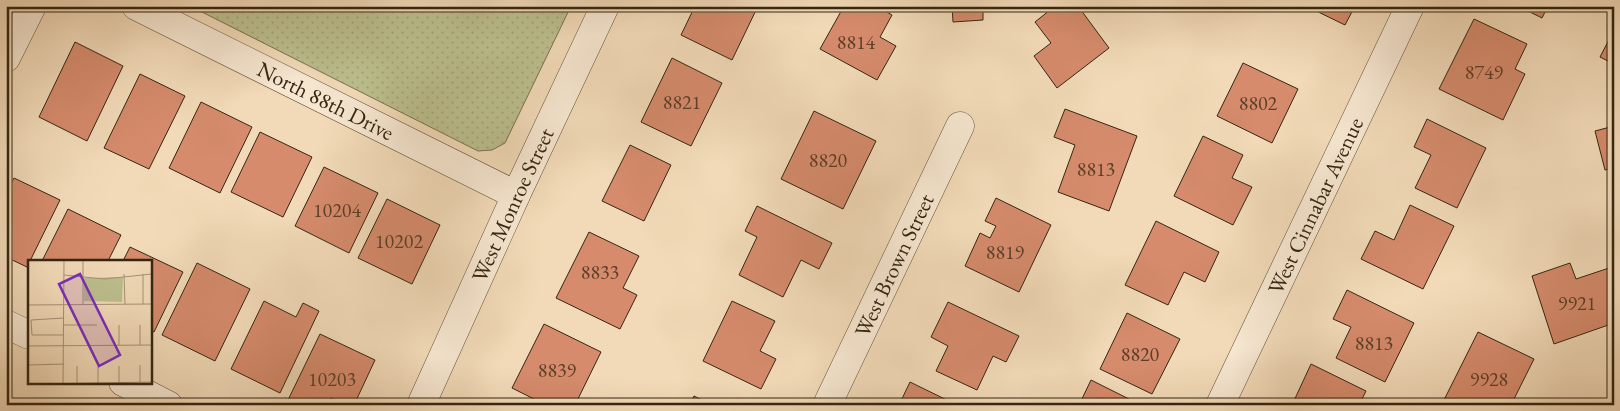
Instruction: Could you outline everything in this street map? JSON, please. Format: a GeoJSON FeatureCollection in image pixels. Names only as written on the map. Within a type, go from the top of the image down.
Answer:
{"type":"FeatureCollection","features":[{"type":"Feature","properties":{"kind":"street"},"geometry":{"type":"LineString","coordinates":[[6,58],[32,6]]}},
{"type":"Feature","properties":{"kind":"street","name":"North 88th Drive"},"geometry":{"type":"LineString","coordinates":[[136,6],[516,195]]}},
{"type":"Feature","properties":{"kind":"street","name":"West Monroe Street"},"geometry":{"type":"LineString","coordinates":[[421,405],[516,195],[605,6]]}},
{"type":"Feature","properties":{"kind":"street","name":"West Cinnabar Avenue"},"geometry":{"type":"LineString","coordinates":[[1220,405],[1410,6]]}},
{"type":"Feature","properties":{"kind":"street","name":"West Brown Street"},"geometry":{"type":"LineString","coordinates":[[827,405],[960,126]]}},
{"type":"Feature","properties":{"kind":"street"},"geometry":{"type":"LineString","coordinates":[[6,324],[28,335]]}},
{"type":"Feature","properties":{"kind":"street"},"geometry":{"type":"LineString","coordinates":[[127,384],[168,405]]}},
{"type":"Feature","properties":{"kind":"green space"},"geometry":{"type":"Polygon","coordinates":[[[190,6],[571,6],[505,143],[492,150],[478,151],[190,6]]]}},
{"type":"Feature","properties":{"kind":"building"},"geometry":{"type":"Polygon","coordinates":[[[695,6],[758,6],[732,60],[681,35],[695,6]]]}},
{"type":"Feature","properties":{"kind":"building"},"geometry":{"type":"Polygon","coordinates":[[[844,6],[877,6],[892,15],[880,37],[896,46],[877,80],[820,49],[844,6]]]}},
{"type":"Feature","properties":{"kind":"building"},"geometry":{"type":"Polygon","coordinates":[[[952,6],[983,6],[983,20],[953,22],[952,6]]]}},
{"type":"Feature","properties":{"kind":"building"},"geometry":{"type":"Polygon","coordinates":[[[1055,6],[1078,6],[1109,48],[1057,88],[1034,56],[1051,43],[1035,22],[1055,6]]]}},
{"type":"Feature","properties":{"kind":"building"},"geometry":{"type":"Polygon","coordinates":[[[1306,6],[1355,6],[1345,25],[1306,6]]]}},
{"type":"Feature","properties":{"kind":"building"},"geometry":{"type":"Polygon","coordinates":[[[1518,6],[1548,6],[1542,18],[1518,6]]]}},
{"type":"Feature","properties":{"kind":"building"},"geometry":{"type":"Polygon","coordinates":[[[1474,19],[1527,44],[1515,69],[1525,74],[1503,120],[1439,89],[1474,19]]]}},
{"type":"Feature","properties":{"kind":"building"},"geometry":{"type":"Polygon","coordinates":[[[1614,30],[1614,64],[1600,57],[1614,30]]]}},
{"type":"Feature","properties":{"kind":"building"},"geometry":{"type":"Polygon","coordinates":[[[75,42],[123,66],[87,141],[39,117],[75,42]]]}},
{"type":"Feature","properties":{"kind":"building"},"geometry":{"type":"Polygon","coordinates":[[[672,58],[722,83],[691,146],[641,122],[672,58]]]}},
{"type":"Feature","properties":{"kind":"building"},"geometry":{"type":"Polygon","coordinates":[[[1243,63],[1298,89],[1272,143],[1217,116],[1243,63]]]}},
{"type":"Feature","properties":{"kind":"building"},"geometry":{"type":"Polygon","coordinates":[[[140,74],[185,96],[149,169],[104,148],[140,74]]]}},
{"type":"Feature","properties":{"kind":"building"},"geometry":{"type":"Polygon","coordinates":[[[201,102],[252,127],[220,193],[169,168],[201,102]]]}},
{"type":"Feature","properties":{"kind":"building"},"geometry":{"type":"Polygon","coordinates":[[[1065,109],[1137,136],[1109,211],[1058,192],[1075,145],[1054,137],[1065,109]]]}},
{"type":"Feature","properties":{"kind":"building"},"geometry":{"type":"Polygon","coordinates":[[[814,111],[876,141],[843,209],[781,179],[814,111]]]}},
{"type":"Feature","properties":{"kind":"building"},"geometry":{"type":"Polygon","coordinates":[[[1427,119],[1486,148],[1457,208],[1415,188],[1431,155],[1414,147],[1427,119]]]}},
{"type":"Feature","properties":{"kind":"building"},"geometry":{"type":"Polygon","coordinates":[[[1614,126],[1614,168],[1605,170],[1595,131],[1614,126]]]}},
{"type":"Feature","properties":{"kind":"building"},"geometry":{"type":"Polygon","coordinates":[[[260,132],[312,157],[283,217],[231,192],[260,132]]]}},
{"type":"Feature","properties":{"kind":"building"},"geometry":{"type":"Polygon","coordinates":[[[1203,136],[1243,155],[1232,178],[1252,187],[1233,225],[1174,196],[1203,136]]]}},
{"type":"Feature","properties":{"kind":"building"},"geometry":{"type":"Polygon","coordinates":[[[630,145],[671,165],[644,221],[602,201],[630,145]]]}},
{"type":"Feature","properties":{"kind":"building"},"geometry":{"type":"Polygon","coordinates":[[[324,167],[378,193],[349,253],[295,226],[324,167]]]}},
{"type":"Feature","properties":{"kind":"building"},"geometry":{"type":"Polygon","coordinates":[[[14,178],[60,200],[30,260],[28,260],[27,267],[6,257],[6,193],[14,178]]]}},
{"type":"Feature","properties":{"kind":"building"},"geometry":{"type":"Polygon","coordinates":[[[996,198],[1051,225],[1019,292],[965,266],[980,233],[990,238],[996,226],[985,221],[996,198]]]}},
{"type":"Feature","properties":{"kind":"building"},"geometry":{"type":"Polygon","coordinates":[[[387,199],[440,225],[412,284],[358,258],[387,199]]]}},
{"type":"Feature","properties":{"kind":"building"},"geometry":{"type":"Polygon","coordinates":[[[1410,205],[1454,226],[1423,289],[1361,259],[1375,231],[1394,240],[1410,205]]]}},
{"type":"Feature","properties":{"kind":"building"},"geometry":{"type":"Polygon","coordinates":[[[757,206],[832,243],[819,269],[801,260],[783,297],[739,275],[757,237],[745,231],[757,206]]]}},
{"type":"Feature","properties":{"kind":"building"},"geometry":{"type":"Polygon","coordinates":[[[68,209],[121,235],[108,260],[42,260],[68,209]]]}},
{"type":"Feature","properties":{"kind":"building"},"geometry":{"type":"Polygon","coordinates":[[[1156,221],[1219,252],[1205,282],[1184,272],[1168,305],[1125,285],[1156,221]]]}},
{"type":"Feature","properties":{"kind":"building"},"geometry":{"type":"Polygon","coordinates":[[[589,232],[639,256],[623,288],[637,295],[620,329],[556,298],[589,232]]]}},
{"type":"Feature","properties":{"kind":"building"},"geometry":{"type":"Polygon","coordinates":[[[130,247],[183,272],[154,332],[151,330],[151,260],[124,260],[130,247]]]}},
{"type":"Feature","properties":{"kind":"building"},"geometry":{"type":"Polygon","coordinates":[[[197,263],[250,289],[215,361],[162,335],[197,263]]]}},
{"type":"Feature","properties":{"kind":"building"},"geometry":{"type":"Polygon","coordinates":[[[1570,263],[1576,279],[1609,268],[1614,283],[1614,323],[1554,344],[1532,276],[1570,263]]]}},
{"type":"Feature","properties":{"kind":"building"},"geometry":{"type":"Polygon","coordinates":[[[1347,290],[1414,323],[1385,382],[1336,358],[1351,327],[1333,319],[1347,290]]]}},
{"type":"Feature","properties":{"kind":"building"},"geometry":{"type":"Polygon","coordinates":[[[264,301],[296,317],[303,303],[319,311],[280,393],[231,369],[264,301]]]}},
{"type":"Feature","properties":{"kind":"building"},"geometry":{"type":"Polygon","coordinates":[[[732,301],[775,321],[760,351],[776,359],[761,389],[703,361],[732,301]]]}},
{"type":"Feature","properties":{"kind":"building"},"geometry":{"type":"Polygon","coordinates":[[[948,302],[1019,336],[1006,362],[993,356],[977,390],[936,371],[948,346],[931,337],[948,302]]]}},
{"type":"Feature","properties":{"kind":"building"},"geometry":{"type":"Polygon","coordinates":[[[1127,313],[1180,339],[1152,394],[1100,369],[1127,313]]]}},
{"type":"Feature","properties":{"kind":"building"},"geometry":{"type":"Polygon","coordinates":[[[544,324],[601,352],[575,405],[546,405],[512,388],[544,324]]]}},
{"type":"Feature","properties":{"kind":"building"},"geometry":{"type":"Polygon","coordinates":[[[1478,332],[1534,359],[1511,405],[1455,405],[1444,400],[1478,332]]]}},
{"type":"Feature","properties":{"kind":"building"},"geometry":{"type":"Polygon","coordinates":[[[320,334],[375,360],[354,405],[344,405],[331,398],[328,405],[298,405],[288,400],[320,334]]]}},
{"type":"Feature","properties":{"kind":"building"},"geometry":{"type":"Polygon","coordinates":[[[1311,364],[1366,391],[1359,405],[1292,405],[1311,364]]]}},
{"type":"Feature","properties":{"kind":"building"},"geometry":{"type":"Polygon","coordinates":[[[1091,380],[1129,399],[1126,405],[1079,405],[1091,380]]]}},
{"type":"Feature","properties":{"kind":"building"},"geometry":{"type":"Polygon","coordinates":[[[910,382],[957,405],[899,405],[910,382]]]}},
{"type":"Feature","properties":{"kind":"building"},"geometry":{"type":"Polygon","coordinates":[[[694,396],[712,405],[690,405],[694,396]]]}}]}
